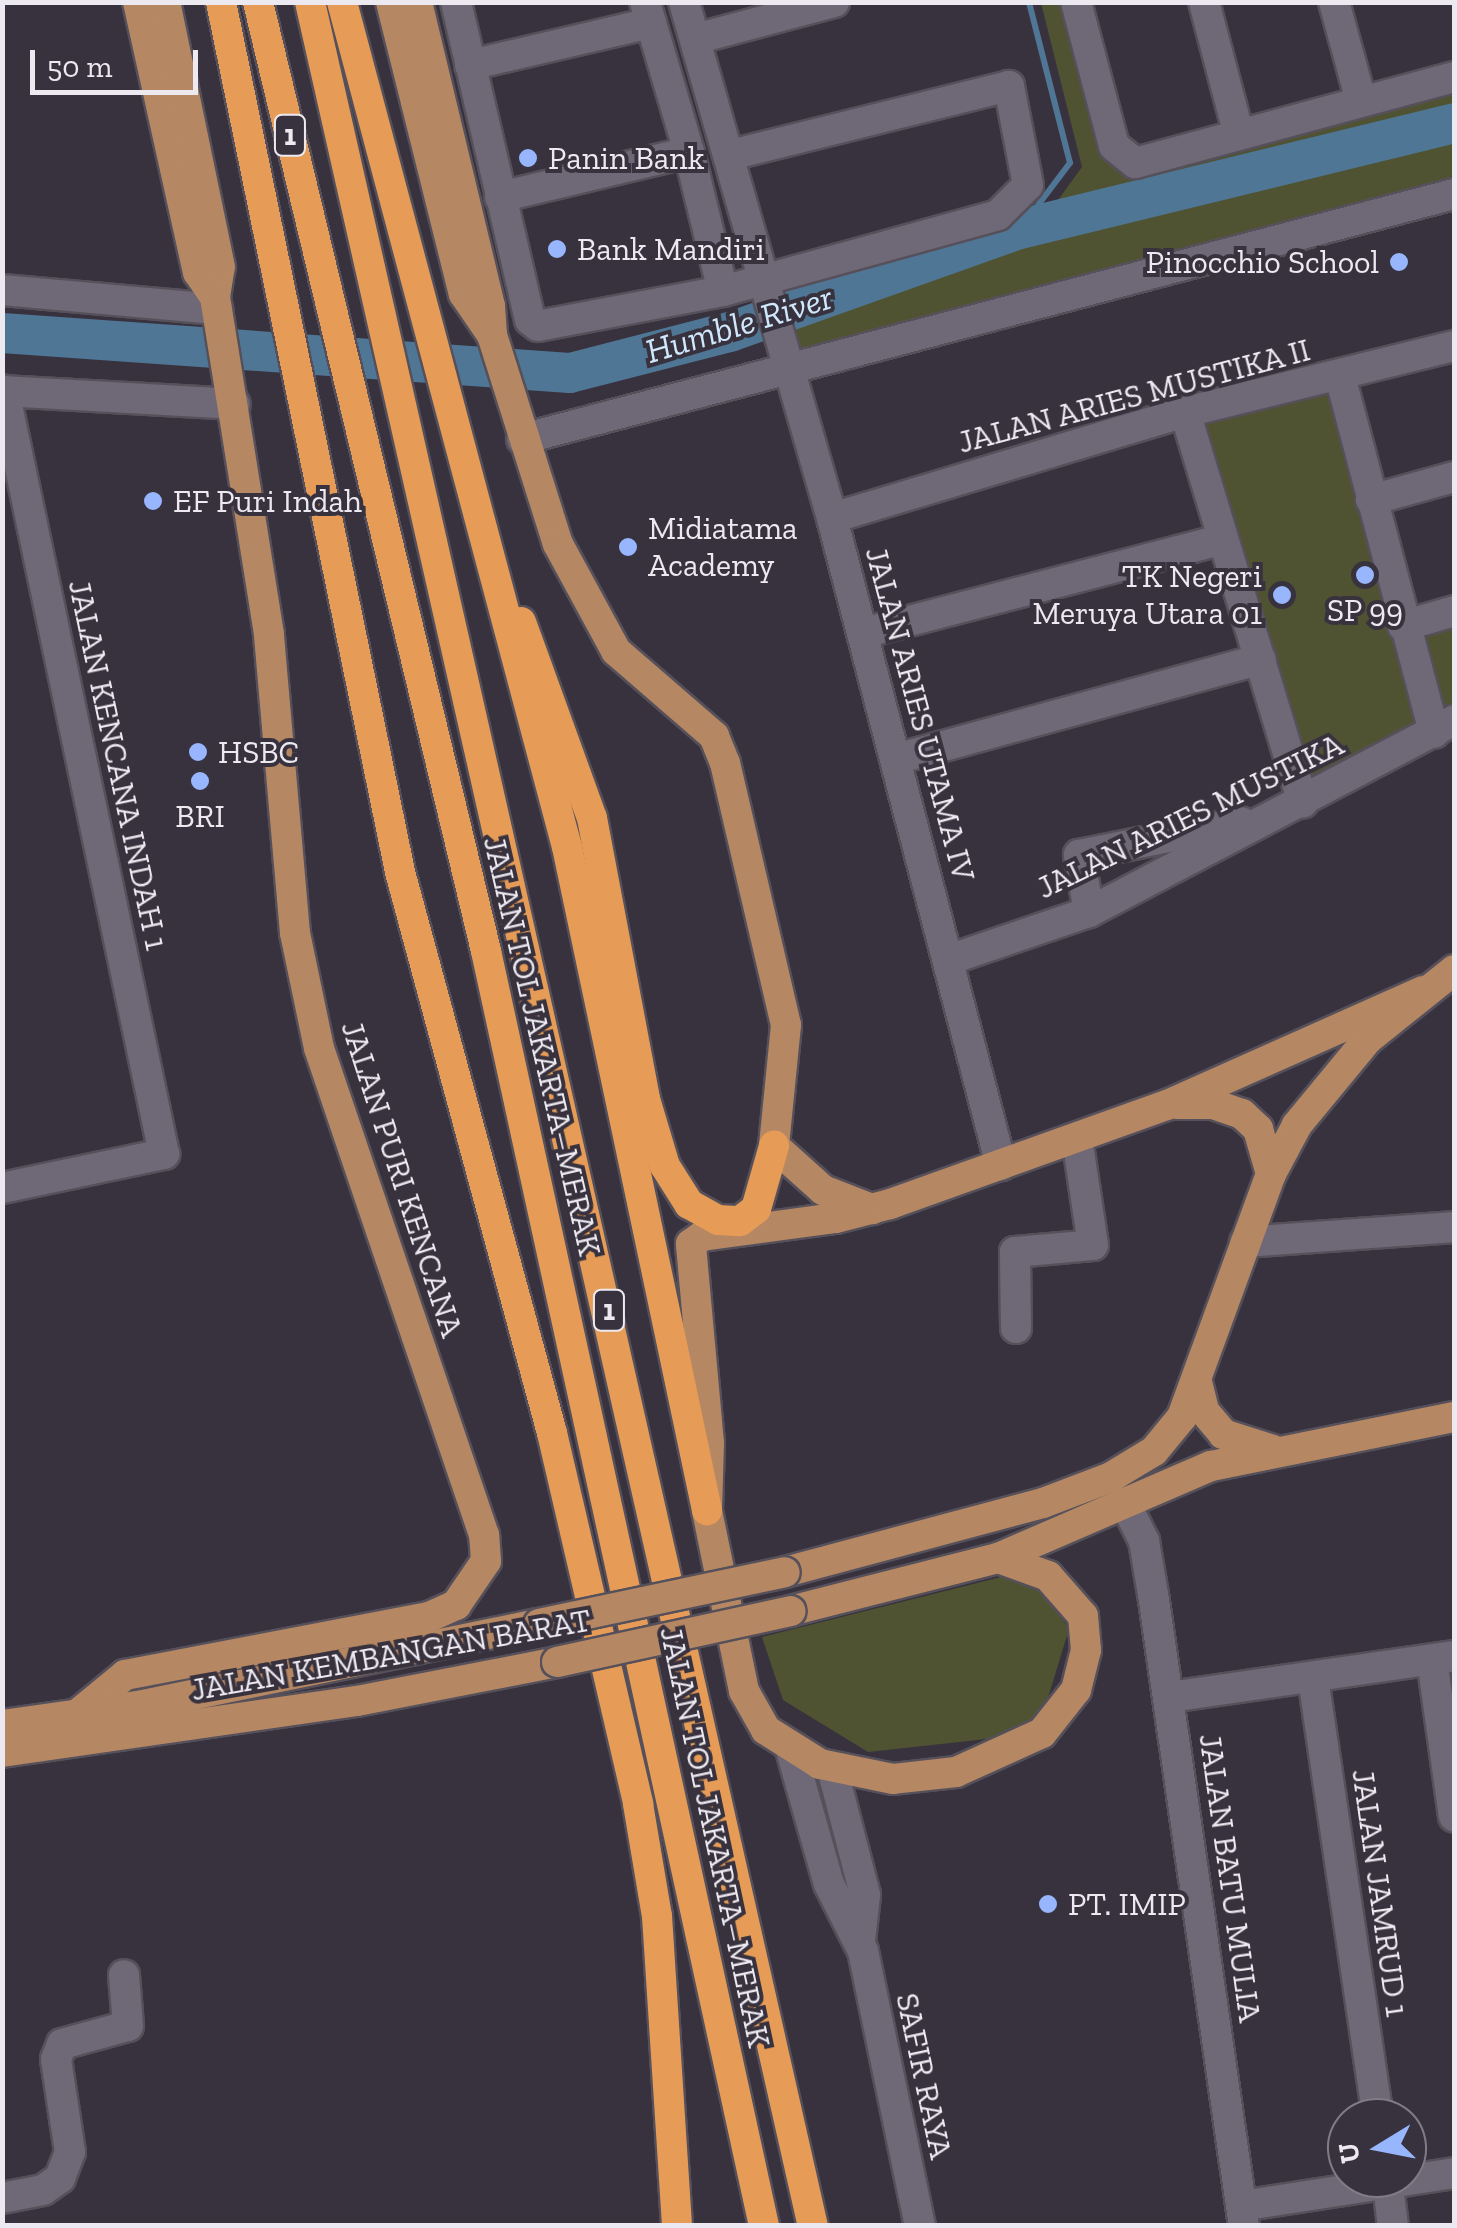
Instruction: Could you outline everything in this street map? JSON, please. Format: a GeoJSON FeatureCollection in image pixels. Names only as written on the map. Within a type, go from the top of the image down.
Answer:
{"type":"FeatureCollection","features":[{"type":"Feature","properties":{"kind":"highway"},"geometry":{"type":"LineString","coordinates":[[222,2],[400,872],[552,1434],[638,1804],[657,1916],[677,2226]]}},
{"type":"Feature","properties":{"kind":"highway","name":"JALAN TOL JAKARTA–MERAK"},"geometry":{"type":"LineString","coordinates":[[258,2],[486,952],[764,2226]]}},
{"type":"Feature","properties":{"kind":"highway","name":"JALAN TOL JAKARTA–MERAK"},"geometry":{"type":"LineString","coordinates":[[310,2],[403,396],[813,2226]]}},
{"type":"Feature","properties":{"kind":"highway"},"geometry":{"type":"LineString","coordinates":[[342,2],[567,847],[707,1510]]}},
{"type":"Feature","properties":{"kind":"highway"},"geometry":{"type":"LineString","coordinates":[[482,532],[544,676],[592,818],[645,1099],[664,1166],[688,1204],[718,1220],[740,1221],[756,1208],[774,1146]]}},
{"type":"Feature","properties":{"kind":"main road","name":"JALAN PURI KENCANA"},"geometry":{"type":"LineString","coordinates":[[138,2],[198,272],[217,309]]}},
{"type":"Feature","properties":{"kind":"main road","name":"JALAN PURI KENCANA"},"geometry":{"type":"LineString","coordinates":[[74,1717],[125,1675],[429,1617],[456,1605],[475,1586],[486,1561],[484,1535],[319,1048],[295,933],[268,634],[234,395],[217,309],[220,267],[164,2]]}},
{"type":"Feature","properties":{"kind":"main road"},"geometry":{"type":"LineString","coordinates":[[391,2],[464,294],[494,342]]}},
{"type":"Feature","properties":{"kind":"main road"},"geometry":{"type":"LineString","coordinates":[[416,2],[490,306],[494,342],[519,429],[584,602],[616,651],[714,736],[725,763],[786,1025],[774,1146],[823,1190],[872,1209]]}},
{"type":"Feature","properties":{"kind":"main road"},"geometry":{"type":"LineString","coordinates":[[998,1558],[1048,1576],[1083,1616],[1084,1664],[1066,1711],[1025,1744],[956,1772],[893,1779],[832,1768],[791,1750],[766,1730],[747,1700],[707,1510],[708,1429],[691,1244],[702,1236],[872,1209],[1167,1106],[1423,991],[1454,970]]}},
{"type":"Feature","properties":{"kind":"main road","name":"JALAN KEMBANGAN BARAT"},"geometry":{"type":"LineString","coordinates":[[2,1725],[74,1717],[785,1572],[1099,1482],[1165,1440],[1197,1382],[1271,1174],[1334,1075],[1423,991]]}},
{"type":"Feature","properties":{"kind":"main road"},"geometry":{"type":"LineString","coordinates":[[1167,1106],[1213,1104],[1242,1114],[1258,1129],[1271,1174]]}},
{"type":"Feature","properties":{"kind":"main road"},"geometry":{"type":"LineString","coordinates":[[1197,1382],[1204,1411],[1223,1434],[1254,1448],[1301,1450],[1454,1417]]}},
{"type":"Feature","properties":{"kind":"main road","name":"JALAN KEMBANGAN BARAT"},"geometry":{"type":"LineString","coordinates":[[2,1752],[192,1728],[557,1662],[790,1611],[998,1558],[1211,1466],[1301,1450]]}},
{"type":"Feature","properties":{"kind":"street"},"geometry":{"type":"LineString","coordinates":[[456,2],[530,320],[538,326],[723,291],[765,289],[998,215],[1019,200],[1028,170],[1014,92],[1000,86],[730,155]]}},
{"type":"Feature","properties":{"kind":"street","name":"JALAN ARIES UTAMA IV"},"geometry":{"type":"LineString","coordinates":[[684,2],[730,155],[784,364],[832,518],[1002,1165]]}},
{"type":"Feature","properties":{"kind":"street"},"geometry":{"type":"LineString","coordinates":[[696,39],[834,2]]}},
{"type":"Feature","properties":{"kind":"street"},"geometry":{"type":"LineString","coordinates":[[1076,2],[1122,158],[1135,163],[1238,132],[1454,77]]}},
{"type":"Feature","properties":{"kind":"street"},"geometry":{"type":"LineString","coordinates":[[1204,2],[1238,132]]}},
{"type":"Feature","properties":{"kind":"street"},"geometry":{"type":"LineString","coordinates":[[1334,2],[1361,101]]}},
{"type":"Feature","properties":{"kind":"street"},"geometry":{"type":"LineString","coordinates":[[470,65],[648,13],[689,152],[723,291]]}},
{"type":"Feature","properties":{"kind":"street"},"geometry":{"type":"LineString","coordinates":[[500,197],[689,152]]}},
{"type":"Feature","properties":{"kind":"street"},"geometry":{"type":"LineString","coordinates":[[519,429],[1454,194]]}},
{"type":"Feature","properties":{"kind":"street"},"geometry":{"type":"LineString","coordinates":[[2,290],[217,309]]}},
{"type":"Feature","properties":{"kind":"street","name":"JALAN ARIES MUSTIKA II"},"geometry":{"type":"LineString","coordinates":[[832,518],[1185,412],[1454,346]]}},
{"type":"Feature","properties":{"kind":"street"},"geometry":{"type":"LineString","coordinates":[[1340,376],[1403,626],[1444,726]]}},
{"type":"Feature","properties":{"kind":"street"},"geometry":{"type":"LineString","coordinates":[[4,391],[234,395]]}},
{"type":"Feature","properties":{"kind":"street","name":"JALAN KENCANA INDAH 1"},"geometry":{"type":"LineString","coordinates":[[2,1188],[164,1154],[4,391]]}},
{"type":"Feature","properties":{"kind":"street"},"geometry":{"type":"LineString","coordinates":[[1089,912],[1079,855],[1292,808],[1261,659],[1185,412]]}},
{"type":"Feature","properties":{"kind":"street"},"geometry":{"type":"LineString","coordinates":[[1371,500],[1454,477]]}},
{"type":"Feature","properties":{"kind":"street"},"geometry":{"type":"LineString","coordinates":[[863,633],[1223,539]]}},
{"type":"Feature","properties":{"kind":"street"},"geometry":{"type":"LineString","coordinates":[[1403,626],[1454,611]]}},
{"type":"Feature","properties":{"kind":"street"},"geometry":{"type":"LineString","coordinates":[[896,759],[1261,659]]}},
{"type":"Feature","properties":{"kind":"street","name":"JALAN ARIES MUSTIKA"},"geometry":{"type":"LineString","coordinates":[[948,960],[1089,912],[1444,726]]}},
{"type":"Feature","properties":{"kind":"street"},"geometry":{"type":"LineString","coordinates":[[1016,1328],[1015,1252],[1093,1244],[1077,1138]]}},
{"type":"Feature","properties":{"kind":"street"},"geometry":{"type":"LineString","coordinates":[[1246,1242],[1454,1227]]}},
{"type":"Feature","properties":{"kind":"street","name":"JALAN BATU MULIA"},"geometry":{"type":"LineString","coordinates":[[1144,1541],[1162,1484]]}},
{"type":"Feature","properties":{"kind":"street","name":"JALAN BATU MULIA"},"geometry":{"type":"LineString","coordinates":[[1124,1502],[1144,1541],[1170,1697],[1242,2216]]}},
{"type":"Feature","properties":{"kind":"street"},"geometry":{"type":"LineString","coordinates":[[1170,1697],[1443,1658],[1454,1816]]}},
{"type":"Feature","properties":{"kind":"street","name":"JALAN JAMRUD 1"},"geometry":{"type":"LineString","coordinates":[[1313,1678],[1375,2098]]}},
{"type":"Feature","properties":{"kind":"street","name":"SAFIR RAYA"},"geometry":{"type":"LineString","coordinates":[[791,1750],[834,1900],[860,1940],[920,2226]]}},
{"type":"Feature","properties":{"kind":"street","name":"SAFIR RAYA"},"geometry":{"type":"LineString","coordinates":[[832,1768],[866,1895],[868,1916],[860,1940]]}},
{"type":"Feature","properties":{"kind":"street"},"geometry":{"type":"LineString","coordinates":[[2,2198],[43,2190],[60,2178],[70,2152],[56,2059],[62,2044],[128,2026],[124,1975]]}},
{"type":"Feature","properties":{"kind":"street"},"geometry":{"type":"LineString","coordinates":[[1427,2176],[1454,2173]]}},
{"type":"Feature","properties":{"kind":"street"},"geometry":{"type":"LineString","coordinates":[[1242,2216],[1327,2196]]}},
{"type":"Feature","properties":{"kind":"street"},"geometry":{"type":"LineString","coordinates":[[1390,2198],[1393,2226]]}},
{"type":"Feature","properties":{"kind":"green space"},"geometry":{"type":"Polygon","coordinates":[[[1041,3],[1071,3],[1118,173],[1454,90],[1454,112],[1048,214],[1082,167],[1041,3]]]}},
{"type":"Feature","properties":{"kind":"green space"},"geometry":{"type":"Polygon","coordinates":[[[1454,129],[1454,180],[797,357],[784,322],[1028,236],[1454,129]]]}},
{"type":"Feature","properties":{"kind":"green space"},"geometry":{"type":"Polygon","coordinates":[[[1331,382],[1423,733],[1309,796],[1198,419],[1331,382]]]}},
{"type":"Feature","properties":{"kind":"green space"},"geometry":{"type":"Polygon","coordinates":[[[1454,613],[1454,715],[1439,723],[1414,624],[1454,613]]]}},
{"type":"Feature","properties":{"kind":"green space"},"geometry":{"type":"Polygon","coordinates":[[[1029,1570],[1069,1629],[1043,1714],[1014,1736],[868,1752],[783,1700],[762,1637],[1029,1570]]]}},
{"type":"Feature","properties":{"kind":"waterway"},"geometry":{"type":"LineString","coordinates":[[1020,229],[1070,163],[1029,2]]}},
{"type":"Feature","properties":{"kind":"waterway","name":"Humble River"},"geometry":{"type":"LineString","coordinates":[[2,333],[570,373],[730,332],[1020,229],[1454,123]]}},
{"type":"Feature","properties":{"kind":"place","name":"Panin Bank"},"geometry":{"type":"Point","coordinates":[528,158]}},
{"type":"Feature","properties":{"kind":"place","name":"Bank Mandiri"},"geometry":{"type":"Point","coordinates":[557,249]}},
{"type":"Feature","properties":{"kind":"place","name":"Pinocchio School"},"geometry":{"type":"Point","coordinates":[1399,262]}},
{"type":"Feature","properties":{"kind":"place","name":"EF Puri Indah"},"geometry":{"type":"Point","coordinates":[153,501]}},
{"type":"Feature","properties":{"kind":"place","name":"Midiatama Academy"},"geometry":{"type":"Point","coordinates":[628,547]}},
{"type":"Feature","properties":{"kind":"place","name":"SP 99"},"geometry":{"type":"Point","coordinates":[1365,575]}},
{"type":"Feature","properties":{"kind":"place","name":"TK Negeri Meruya Utara 01"},"geometry":{"type":"Point","coordinates":[1282,595]}},
{"type":"Feature","properties":{"kind":"place","name":"HSBC"},"geometry":{"type":"Point","coordinates":[198,752]}},
{"type":"Feature","properties":{"kind":"place","name":"BRI"},"geometry":{"type":"Point","coordinates":[200,781]}},
{"type":"Feature","properties":{"kind":"place","name":"PT. IMIP"},"geometry":{"type":"Point","coordinates":[1048,1904]}}]}
